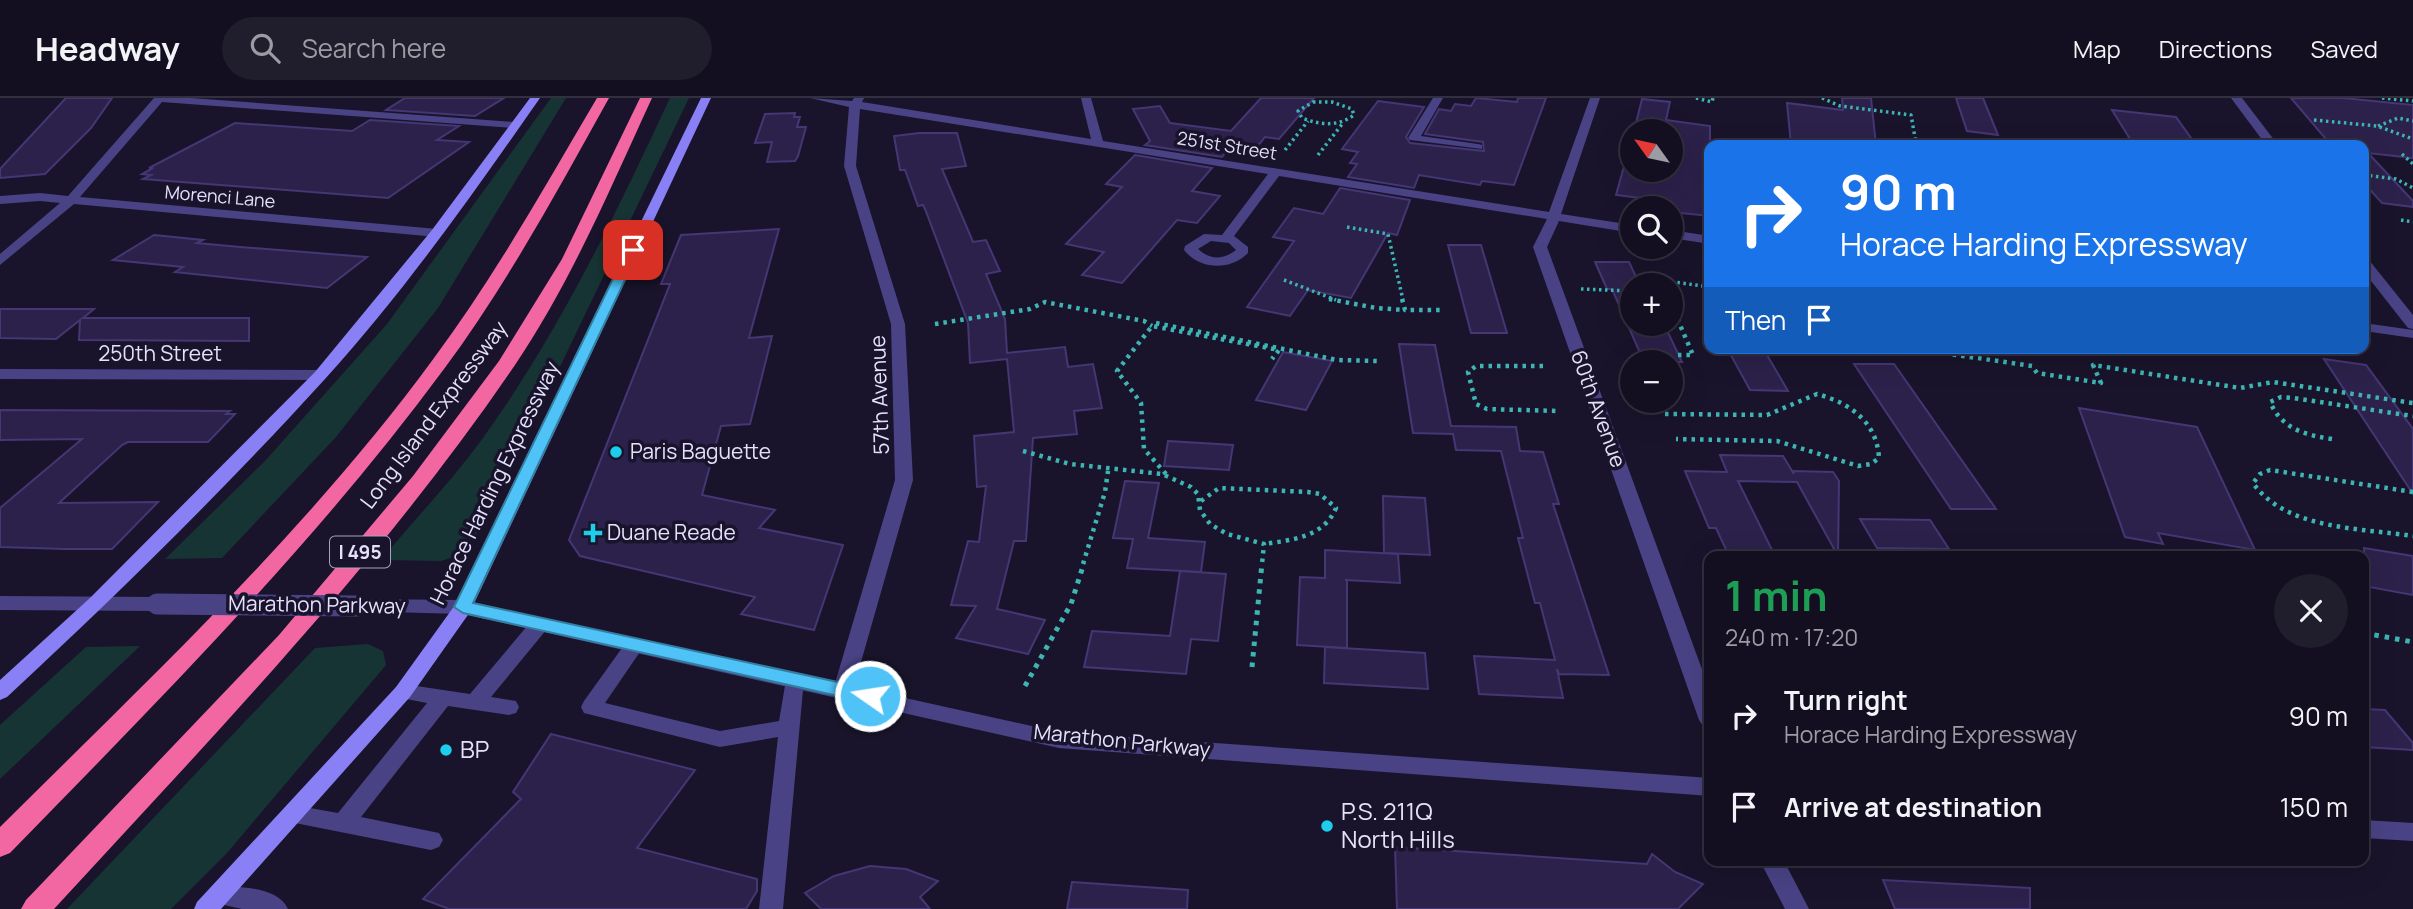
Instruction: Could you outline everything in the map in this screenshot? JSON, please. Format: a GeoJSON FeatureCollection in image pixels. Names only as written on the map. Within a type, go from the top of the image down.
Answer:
{"type":"FeatureCollection","features":[{"type":"Feature","properties":{"kind":"highway","name":"Long Island Expressway"},"geometry":{"type":"LineString","coordinates":[[0,845],[208,634],[346,479],[405,407],[438,366],[508,267],[603,98]]}},
{"type":"Feature","properties":{"kind":"highway","name":"Long Island Expressway"},"geometry":{"type":"LineString","coordinates":[[36,909],[287,640],[420,480],[507,363],[570,259],[644,103]]}},
{"type":"Feature","properties":{"kind":"main road"},"geometry":{"type":"LineString","coordinates":[[0,692],[97,603],[320,375],[437,233],[535,98]]}},
{"type":"Feature","properties":{"kind":"main road","name":"Horace Harding Expressway"},"geometry":{"type":"LineString","coordinates":[[212,902],[403,692],[463,607],[706,98]]}},
{"type":"Feature","properties":{"kind":"street","name":"251st Street"},"geometry":{"type":"LineString","coordinates":[[815,98],[857,102],[1098,145],[1553,219],[1620,227]]}},
{"type":"Feature","properties":{"kind":"street"},"geometry":{"type":"LineString","coordinates":[[1086,98],[1096,125],[1098,145]]}},
{"type":"Feature","properties":{"kind":"street"},"geometry":{"type":"LineString","coordinates":[[1438,98],[1414,138],[1478,147]]}},
{"type":"Feature","properties":{"kind":"street","name":"60th Avenue"},"geometry":{"type":"LineString","coordinates":[[1595,98],[1553,219],[1540,247],[1704,703]]}},
{"type":"Feature","properties":{"kind":"street"},"geometry":{"type":"LineString","coordinates":[[2236,98],[2268,140]]}},
{"type":"Feature","properties":{"kind":"street"},"geometry":{"type":"LineString","coordinates":[[0,261],[71,200],[160,99],[515,125]]}},
{"type":"Feature","properties":{"kind":"street","name":"57th Avenue"},"geometry":{"type":"LineString","coordinates":[[843,690],[904,480],[898,324],[850,166],[857,102]]}},
{"type":"Feature","properties":{"kind":"street"},"geometry":{"type":"LineString","coordinates":[[1226,238],[1275,173]]}},
{"type":"Feature","properties":{"kind":"street","name":"Morenci Lane"},"geometry":{"type":"LineString","coordinates":[[0,200],[40,197],[437,233]]}},
{"type":"Feature","properties":{"kind":"street"},"geometry":{"type":"LineString","coordinates":[[1683,236],[1704,239]]}},
{"type":"Feature","properties":{"kind":"street"},"geometry":{"type":"LineString","coordinates":[[2369,269],[2413,325]]}},
{"type":"Feature","properties":{"kind":"street"},"geometry":{"type":"LineString","coordinates":[[2369,328],[2413,334]]}},
{"type":"Feature","properties":{"kind":"street","name":"250th Street"},"geometry":{"type":"LineString","coordinates":[[0,374],[320,375]]}},
{"type":"Feature","properties":{"kind":"street","name":"Marathon Parkway"},"geometry":{"type":"LineString","coordinates":[[0,603],[463,607],[1059,740],[1704,788]]}},
{"type":"Feature","properties":{"kind":"street"},"geometry":{"type":"LineString","coordinates":[[475,702],[540,624]]}},
{"type":"Feature","properties":{"kind":"street"},"geometry":{"type":"LineString","coordinates":[[634,646],[591,707],[720,739],[789,727]]}},
{"type":"Feature","properties":{"kind":"street"},"geometry":{"type":"LineString","coordinates":[[771,909],[794,679]]}},
{"type":"Feature","properties":{"kind":"street"},"geometry":{"type":"LineString","coordinates":[[403,692],[509,707]]}},
{"type":"Feature","properties":{"kind":"street"},"geometry":{"type":"LineString","coordinates":[[344,824],[443,697]]}},
{"type":"Feature","properties":{"kind":"street"},"geometry":{"type":"LineString","coordinates":[[293,814],[431,840]]}},
{"type":"Feature","properties":{"kind":"street"},"geometry":{"type":"LineString","coordinates":[[2369,829],[2413,832]]}},
{"type":"Feature","properties":{"kind":"street"},"geometry":{"type":"LineString","coordinates":[[1775,866],[1797,909]]}},
{"type":"Feature","properties":{"kind":"street"},"geometry":{"type":"LineString","coordinates":[[212,902],[269,903],[276,909]]}},
{"type":"Feature","properties":{"kind":"path"},"geometry":{"type":"LineString","coordinates":[[1696,98],[1712,102],[1713,98]]}},
{"type":"Feature","properties":{"kind":"path"},"geometry":{"type":"LineString","coordinates":[[1822,98],[1840,106],[1912,115],[1916,140]]}},
{"type":"Feature","properties":{"kind":"path"},"geometry":{"type":"LineString","coordinates":[[2382,98],[2413,101]]}},
{"type":"Feature","properties":{"kind":"path"},"geometry":{"type":"LineString","coordinates":[[1318,155],[1343,122],[1354,115],[1352,109],[1322,102],[1306,104],[1298,111],[1308,121],[1343,122]]}},
{"type":"Feature","properties":{"kind":"path"},"geometry":{"type":"LineString","coordinates":[[2377,126],[2398,118],[2413,121]]}},
{"type":"Feature","properties":{"kind":"path"},"geometry":{"type":"LineString","coordinates":[[2314,120],[2377,126],[2413,139]]}},
{"type":"Feature","properties":{"kind":"path"},"geometry":{"type":"LineString","coordinates":[[1286,150],[1308,121]]}},
{"type":"Feature","properties":{"kind":"path"},"geometry":{"type":"LineString","coordinates":[[2402,154],[2413,164]]}},
{"type":"Feature","properties":{"kind":"path"},"geometry":{"type":"LineString","coordinates":[[2369,176],[2396,179],[2413,188]]}},
{"type":"Feature","properties":{"kind":"path"},"geometry":{"type":"LineString","coordinates":[[2401,220],[2413,222]]}},
{"type":"Feature","properties":{"kind":"path"},"geometry":{"type":"LineString","coordinates":[[1347,227],[1388,234],[1405,310]]}},
{"type":"Feature","properties":{"kind":"path"},"geometry":{"type":"LineString","coordinates":[[1284,280],[1311,294],[1363,306],[1444,310]]}},
{"type":"Feature","properties":{"kind":"path"},"geometry":{"type":"LineString","coordinates":[[1683,283],[1704,286]]}},
{"type":"Feature","properties":{"kind":"path"},"geometry":{"type":"LineString","coordinates":[[1581,289],[1620,290]]}},
{"type":"Feature","properties":{"kind":"path"},"geometry":{"type":"LineString","coordinates":[[935,324],[1030,309],[1045,302],[1279,350],[1272,359]]}},
{"type":"Feature","properties":{"kind":"path"},"geometry":{"type":"LineString","coordinates":[[1154,324],[1337,360],[1377,361]]}},
{"type":"Feature","properties":{"kind":"path"},"geometry":{"type":"LineString","coordinates":[[1154,324],[1117,371],[1141,403],[1144,449],[1166,475]]}},
{"type":"Feature","properties":{"kind":"path"},"geometry":{"type":"LineString","coordinates":[[1683,332],[1693,355],[1683,355]]}},
{"type":"Feature","properties":{"kind":"path"},"geometry":{"type":"LineString","coordinates":[[1950,354],[2032,366],[2037,373],[2101,383],[2093,365],[2240,388],[2273,382],[2413,403]]}},
{"type":"Feature","properties":{"kind":"path"},"geometry":{"type":"LineString","coordinates":[[1543,366],[1476,366],[1468,372],[1476,404],[1487,409],[1558,411]]}},
{"type":"Feature","properties":{"kind":"path"},"geometry":{"type":"LineString","coordinates":[[1665,414],[1767,415],[1816,394],[1851,407],[1872,430],[1880,447],[1879,458],[1871,464],[1858,466],[1777,441],[1676,439]]}},
{"type":"Feature","properties":{"kind":"path"},"geometry":{"type":"LineString","coordinates":[[2332,439],[2303,434],[2280,423],[2270,402],[2281,397],[2294,398],[2413,416]]}},
{"type":"Feature","properties":{"kind":"path"},"geometry":{"type":"LineString","coordinates":[[1023,451],[1047,460],[1108,471],[1166,475],[1191,487],[1201,501],[1200,509],[1207,521],[1218,528],[1264,544],[1310,534],[1335,516],[1336,508],[1320,494],[1308,492],[1219,488],[1201,501]]}},
{"type":"Feature","properties":{"kind":"path"},"geometry":{"type":"LineString","coordinates":[[2413,492],[2270,470],[2260,474],[2253,483],[2256,491],[2267,501],[2299,517],[2413,536]]}},
{"type":"Feature","properties":{"kind":"path"},"geometry":{"type":"LineString","coordinates":[[1025,687],[1071,604],[1105,492],[1108,471]]}},
{"type":"Feature","properties":{"kind":"path"},"geometry":{"type":"LineString","coordinates":[[1252,667],[1264,544]]}},
{"type":"Feature","properties":{"kind":"path"},"geometry":{"type":"LineString","coordinates":[[2369,634],[2413,642]]}},
{"type":"Feature","properties":{"kind":"green space"},"geometry":{"type":"Polygon","coordinates":[[[551,98],[566,98],[438,308],[336,437],[222,558],[165,559],[265,461],[387,324],[551,98]]]}},
{"type":"Feature","properties":{"kind":"green space"},"geometry":{"type":"Polygon","coordinates":[[[670,98],[689,98],[484,525],[459,555],[441,561],[381,560],[444,487],[508,402],[559,318],[606,231],[670,98]]]}},
{"type":"Feature","properties":{"kind":"green space"},"geometry":{"type":"Polygon","coordinates":[[[368,644],[383,651],[386,665],[227,853],[171,909],[67,909],[315,648],[368,644]]]}},
{"type":"Feature","properties":{"kind":"green space"},"geometry":{"type":"Polygon","coordinates":[[[140,646],[0,779],[0,725],[86,647],[140,646]]]}},
{"type":"Feature","properties":{"kind":"building"},"geometry":{"type":"Polygon","coordinates":[[[66,98],[112,98],[91,128],[45,174],[0,178],[0,169],[66,98]]]}},
{"type":"Feature","properties":{"kind":"building"},"geometry":{"type":"Polygon","coordinates":[[[405,98],[504,98],[475,116],[386,110],[405,98]]]}},
{"type":"Feature","properties":{"kind":"building"},"geometry":{"type":"Polygon","coordinates":[[[1261,98],[1314,98],[1279,139],[1265,137],[1256,148],[1233,144],[1222,157],[1145,145],[1150,141],[1133,109],[1160,106],[1170,123],[1231,131],[1261,98]]]}},
{"type":"Feature","properties":{"kind":"building"},"geometry":{"type":"Polygon","coordinates":[[[1476,98],[1517,102],[1518,98],[1546,98],[1514,185],[1482,181],[1480,185],[1419,175],[1414,188],[1348,177],[1357,164],[1350,163],[1358,152],[1342,149],[1378,101],[1424,107],[1406,137],[1410,143],[1484,151],[1483,142],[1425,134],[1439,109],[1451,111],[1455,104],[1471,106],[1476,98]]]}},
{"type":"Feature","properties":{"kind":"building"},"geometry":{"type":"Polygon","coordinates":[[[1842,98],[1871,98],[1875,140],[1791,140],[1787,103],[1843,110],[1842,98]]]}},
{"type":"Feature","properties":{"kind":"building"},"geometry":{"type":"Polygon","coordinates":[[[1956,98],[1983,98],[1998,135],[1967,131],[1956,98]]]}},
{"type":"Feature","properties":{"kind":"building"},"geometry":{"type":"Polygon","coordinates":[[[2291,98],[2343,98],[2413,105],[2413,158],[2369,153],[2369,140],[2327,140],[2291,98]]]}},
{"type":"Feature","properties":{"kind":"building"},"geometry":{"type":"Polygon","coordinates":[[[1642,99],[1670,102],[1666,119],[1637,119],[1642,99]]]}},
{"type":"Feature","properties":{"kind":"building"},"geometry":{"type":"Polygon","coordinates":[[[2112,110],[2176,117],[2192,140],[2141,140],[2130,139],[2112,110]]]}},
{"type":"Feature","properties":{"kind":"building"},"geometry":{"type":"Polygon","coordinates":[[[795,113],[794,117],[800,117],[797,127],[806,127],[798,156],[795,161],[767,162],[772,142],[755,143],[765,114],[795,113]]]}},
{"type":"Feature","properties":{"kind":"building"},"geometry":{"type":"Polygon","coordinates":[[[370,120],[459,126],[437,140],[469,142],[388,198],[143,179],[151,175],[142,174],[153,168],[149,168],[235,123],[352,131],[370,120]]]}},
{"type":"Feature","properties":{"kind":"building"},"geometry":{"type":"Polygon","coordinates":[[[1684,122],[1710,126],[1710,140],[1704,140],[1704,215],[1683,213],[1683,196],[1616,195],[1620,181],[1684,182],[1684,122]]]}},
{"type":"Feature","properties":{"kind":"building"},"geometry":{"type":"Polygon","coordinates":[[[957,133],[966,166],[942,169],[973,242],[986,240],[1000,271],[986,274],[1005,319],[1007,353],[1065,347],[1068,367],[1093,364],[1102,408],[1074,411],[1077,434],[1033,438],[1026,541],[1014,541],[997,609],[1045,620],[1028,654],[956,638],[976,606],[951,605],[968,541],[979,542],[986,486],[977,487],[974,436],[1014,432],[1007,359],[970,363],[968,323],[925,209],[923,205],[918,206],[905,170],[900,170],[894,136],[957,133]]]}},
{"type":"Feature","properties":{"kind":"building"},"geometry":{"type":"Polygon","coordinates":[[[2369,154],[2413,201],[2413,207],[2382,203],[2369,189],[2369,154]]]}},
{"type":"Feature","properties":{"kind":"building"},"geometry":{"type":"Polygon","coordinates":[[[1135,155],[1212,168],[1192,191],[1220,196],[1197,223],[1177,220],[1122,283],[1082,275],[1104,252],[1066,244],[1122,187],[1106,184],[1135,155]]]}},
{"type":"Feature","properties":{"kind":"building"},"geometry":{"type":"Polygon","coordinates":[[[1340,188],[1410,200],[1397,235],[1388,233],[1351,298],[1308,290],[1290,316],[1247,307],[1294,241],[1273,237],[1294,208],[1323,214],[1340,188]]]}},
{"type":"Feature","properties":{"kind":"building"},"geometry":{"type":"Polygon","coordinates":[[[779,229],[749,338],[772,336],[750,424],[721,426],[702,495],[775,510],[759,528],[843,545],[814,630],[741,614],[755,597],[580,556],[569,540],[670,284],[661,284],[681,235],[779,229]]]}},
{"type":"Feature","properties":{"kind":"building"},"geometry":{"type":"Polygon","coordinates":[[[154,235],[203,240],[197,243],[367,257],[327,288],[175,272],[183,267],[113,260],[154,235]]]}},
{"type":"Feature","properties":{"kind":"building"},"geometry":{"type":"Polygon","coordinates":[[[1448,245],[1481,245],[1507,333],[1471,333],[1448,245]]]}},
{"type":"Feature","properties":{"kind":"building"},"geometry":{"type":"Polygon","coordinates":[[[1595,262],[1629,262],[1634,273],[1620,273],[1620,307],[1612,289],[1607,289],[1595,262]]]}},
{"type":"Feature","properties":{"kind":"building"},"geometry":{"type":"Polygon","coordinates":[[[0,309],[94,309],[83,318],[249,318],[249,341],[79,340],[80,320],[56,339],[0,338],[0,309]]]}},
{"type":"Feature","properties":{"kind":"building"},"geometry":{"type":"Polygon","coordinates":[[[1633,336],[1670,336],[1676,350],[1639,350],[1633,336]]]}},
{"type":"Feature","properties":{"kind":"building"},"geometry":{"type":"Polygon","coordinates":[[[1399,344],[1435,345],[1451,426],[1516,427],[1520,451],[1543,452],[1559,504],[1553,504],[1609,675],[1559,674],[1557,669],[1563,698],[1479,694],[1474,656],[1555,660],[1540,603],[1535,603],[1518,538],[1523,538],[1501,451],[1456,450],[1453,434],[1413,433],[1399,344]]]}},
{"type":"Feature","properties":{"kind":"building"},"geometry":{"type":"Polygon","coordinates":[[[1283,352],[1332,361],[1306,410],[1256,400],[1283,352]]]}},
{"type":"Feature","properties":{"kind":"building"},"geometry":{"type":"Polygon","coordinates":[[[1730,354],[1766,354],[1788,391],[1750,390],[1730,354]]]}},
{"type":"Feature","properties":{"kind":"building"},"geometry":{"type":"Polygon","coordinates":[[[2324,359],[2366,365],[2413,429],[2413,494],[2324,359]]]}},
{"type":"Feature","properties":{"kind":"building"},"geometry":{"type":"Polygon","coordinates":[[[1854,364],[1894,364],[1996,509],[1951,509],[1854,364]]]}},
{"type":"Feature","properties":{"kind":"building"},"geometry":{"type":"Polygon","coordinates":[[[2079,408],[2197,427],[2255,550],[2158,533],[2163,544],[2125,537],[2079,408]]]}},
{"type":"Feature","properties":{"kind":"building"},"geometry":{"type":"Polygon","coordinates":[[[0,410],[230,411],[226,414],[235,414],[208,442],[128,442],[122,445],[59,503],[158,502],[112,549],[65,549],[0,547],[0,508],[82,439],[0,440],[0,410]]]}},
{"type":"Feature","properties":{"kind":"building"},"geometry":{"type":"Polygon","coordinates":[[[1168,441],[1233,445],[1229,470],[1164,466],[1168,441]]]}},
{"type":"Feature","properties":{"kind":"building"},"geometry":{"type":"Polygon","coordinates":[[[1720,455],[1783,456],[1792,471],[1833,472],[1839,481],[1838,551],[1835,551],[1797,482],[1738,481],[1773,551],[1727,551],[1716,528],[1709,528],[1685,471],[1727,472],[1720,455]]]}},
{"type":"Feature","properties":{"kind":"building"},"geometry":{"type":"Polygon","coordinates":[[[1125,481],[1159,483],[1148,538],[1205,542],[1201,572],[1127,568],[1133,539],[1113,538],[1125,481]]]}},
{"type":"Feature","properties":{"kind":"building"},"geometry":{"type":"Polygon","coordinates":[[[1383,496],[1425,498],[1430,555],[1384,553],[1383,496]]]}},
{"type":"Feature","properties":{"kind":"building"},"geometry":{"type":"Polygon","coordinates":[[[1860,519],[1930,520],[1949,549],[1877,548],[1860,519]]]}},
{"type":"Feature","properties":{"kind":"building"},"geometry":{"type":"Polygon","coordinates":[[[2364,548],[2413,556],[2413,595],[2369,587],[2369,551],[2364,551],[2364,548]]]}},
{"type":"Feature","properties":{"kind":"building"},"geometry":{"type":"Polygon","coordinates":[[[1325,550],[1398,554],[1400,583],[1347,580],[1347,648],[1297,645],[1300,577],[1325,578],[1325,550]]]}},
{"type":"Feature","properties":{"kind":"building"},"geometry":{"type":"Polygon","coordinates":[[[1180,571],[1226,574],[1218,641],[1191,639],[1186,674],[1084,667],[1092,631],[1170,636],[1180,571]]]}},
{"type":"Feature","properties":{"kind":"building"},"geometry":{"type":"Polygon","coordinates":[[[1325,647],[1425,653],[1428,689],[1324,683],[1325,647]]]}},
{"type":"Feature","properties":{"kind":"building"},"geometry":{"type":"Polygon","coordinates":[[[2369,709],[2385,710],[2413,743],[2413,750],[2369,747],[2369,709]]]}},
{"type":"Feature","properties":{"kind":"building"},"geometry":{"type":"Polygon","coordinates":[[[551,734],[695,770],[637,848],[757,879],[757,891],[746,909],[449,909],[423,899],[521,799],[513,792],[551,734]]]}},
{"type":"Feature","properties":{"kind":"building"},"geometry":{"type":"Polygon","coordinates":[[[1395,847],[1647,864],[1652,854],[1675,872],[1703,884],[1678,909],[1397,909],[1395,847]]]}},
{"type":"Feature","properties":{"kind":"building"},"geometry":{"type":"Polygon","coordinates":[[[870,866],[906,869],[938,881],[920,897],[930,909],[821,909],[805,893],[834,876],[870,866]]]}},
{"type":"Feature","properties":{"kind":"building"},"geometry":{"type":"Polygon","coordinates":[[[1883,880],[2030,888],[2030,909],[1895,909],[1883,880]]]}},
{"type":"Feature","properties":{"kind":"building"},"geometry":{"type":"Polygon","coordinates":[[[1072,882],[1188,890],[1187,909],[1067,909],[1072,882]]]}},
{"type":"Feature","properties":{"kind":"place","name":"Paris Baguette"},"geometry":{"type":"Point","coordinates":[616,452]}},
{"type":"Feature","properties":{"kind":"place","name":"Duane Reade"},"geometry":{"type":"Point","coordinates":[593,533]}},
{"type":"Feature","properties":{"kind":"place","name":"BP"},"geometry":{"type":"Point","coordinates":[446,750]}},
{"type":"Feature","properties":{"kind":"place","name":"P.S. 211Q North Hills"},"geometry":{"type":"Point","coordinates":[1327,826]}},
{"type":"Feature","properties":{"kind":"route"},"geometry":{"type":"LineString","coordinates":[[633,250],[463,607],[870,696]]}}]}
